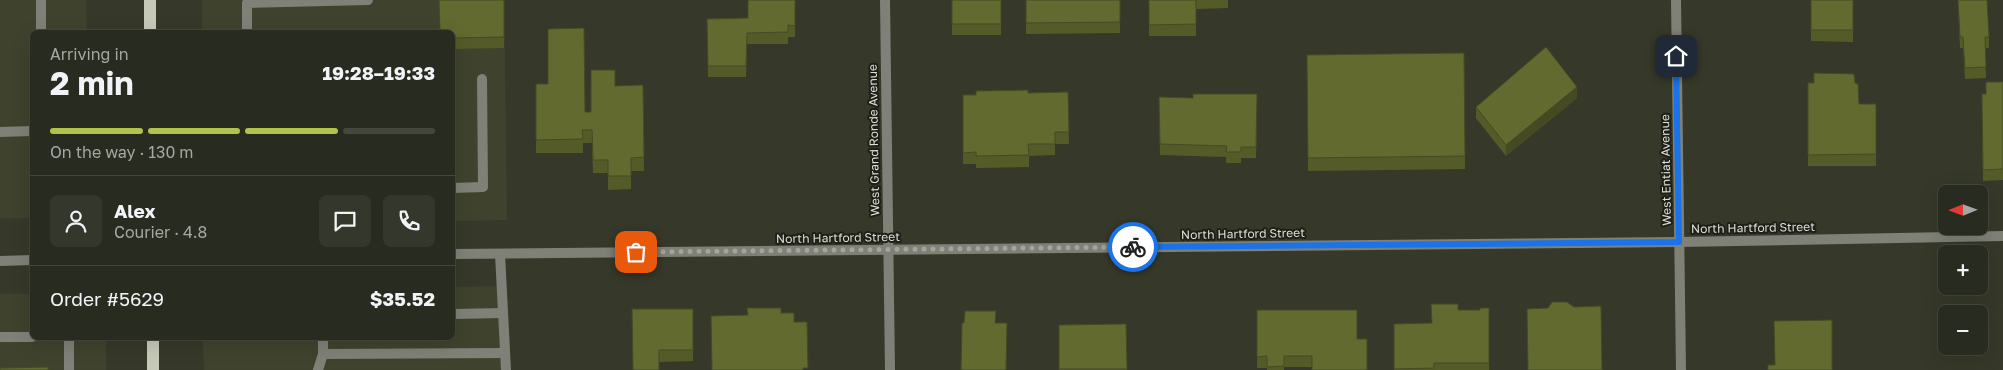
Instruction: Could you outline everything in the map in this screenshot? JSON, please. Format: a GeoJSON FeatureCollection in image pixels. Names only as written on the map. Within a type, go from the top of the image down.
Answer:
{"type":"FeatureCollection","features":[{"type":"Feature","properties":{"kind":"main road"},"geometry":{"type":"LineString","coordinates":[[150,0],[150,30]]}},
{"type":"Feature","properties":{"kind":"main road"},"geometry":{"type":"LineString","coordinates":[[153,340],[153,370]]}},
{"type":"Feature","properties":{"kind":"street"},"geometry":{"type":"LineString","coordinates":[[41,0],[41,30]]}},
{"type":"Feature","properties":{"kind":"street"},"geometry":{"type":"LineString","coordinates":[[247,30],[247,3],[368,0]]}},
{"type":"Feature","properties":{"kind":"street","name":"West Grand Ronde Avenue"},"geometry":{"type":"LineString","coordinates":[[885,0],[890,370]]}},
{"type":"Feature","properties":{"kind":"street","name":"West Entiat Avenue"},"geometry":{"type":"LineString","coordinates":[[1676,0],[1681,370]]}},
{"type":"Feature","properties":{"kind":"street"},"geometry":{"type":"LineString","coordinates":[[455,188],[484,187],[482,79]]}},
{"type":"Feature","properties":{"kind":"street"},"geometry":{"type":"LineString","coordinates":[[0,132],[30,131]]}},
{"type":"Feature","properties":{"kind":"street","name":"North Hartford Street"},"geometry":{"type":"LineString","coordinates":[[455,254],[1679,242],[2003,236]]}},
{"type":"Feature","properties":{"kind":"street"},"geometry":{"type":"LineString","coordinates":[[500,254],[506,370]]}},
{"type":"Feature","properties":{"kind":"street"},"geometry":{"type":"LineString","coordinates":[[0,261],[30,260]]}},
{"type":"Feature","properties":{"kind":"street"},"geometry":{"type":"LineString","coordinates":[[455,314],[503,313]]}},
{"type":"Feature","properties":{"kind":"street"},"geometry":{"type":"LineString","coordinates":[[0,337],[30,336]]}},
{"type":"Feature","properties":{"kind":"street"},"geometry":{"type":"LineString","coordinates":[[69,340],[69,370]]}},
{"type":"Feature","properties":{"kind":"street"},"geometry":{"type":"LineString","coordinates":[[318,370],[323,354],[323,340]]}},
{"type":"Feature","properties":{"kind":"street"},"geometry":{"type":"LineString","coordinates":[[323,354],[505,353]]}},
{"type":"Feature","properties":{"kind":"shaded area"},"geometry":{"type":"Polygon","coordinates":[[[0,0],[86,0],[87,30],[30,30],[30,218],[0,218],[0,0]]]}},
{"type":"Feature","properties":{"kind":"shaded area"},"geometry":{"type":"Polygon","coordinates":[[[202,0],[504,0],[507,220],[455,221],[455,30],[202,30],[202,0]]]}},
{"type":"Feature","properties":{"kind":"shaded area"},"geometry":{"type":"Polygon","coordinates":[[[507,286],[508,370],[204,370],[203,340],[455,340],[455,287],[507,286]]]}},
{"type":"Feature","properties":{"kind":"shaded area"},"geometry":{"type":"Polygon","coordinates":[[[0,294],[30,294],[30,340],[106,340],[106,370],[0,370],[0,294]]]}},
{"type":"Feature","properties":{"kind":"building"},"geometry":{"type":"Polygon","coordinates":[[[439,0],[504,0],[504,37],[455,38],[455,30],[440,30],[439,0]]]}},
{"type":"Feature","properties":{"kind":"building"},"geometry":{"type":"Polygon","coordinates":[[[748,0],[795,0],[795,26],[788,25],[788,32],[747,33],[746,66],[708,66],[707,19],[748,18],[748,0]]]}},
{"type":"Feature","properties":{"kind":"building"},"geometry":{"type":"Polygon","coordinates":[[[952,0],[1001,0],[1001,24],[952,24],[952,0]]]}},
{"type":"Feature","properties":{"kind":"building"},"geometry":{"type":"Polygon","coordinates":[[[1026,0],[1120,0],[1120,22],[1026,23],[1026,0]]]}},
{"type":"Feature","properties":{"kind":"building"},"geometry":{"type":"Polygon","coordinates":[[[1149,0],[1196,0],[1196,24],[1149,25],[1149,0]]]}},
{"type":"Feature","properties":{"kind":"building"},"geometry":{"type":"Polygon","coordinates":[[[1811,0],[1853,0],[1853,30],[1811,30],[1811,0]]]}},
{"type":"Feature","properties":{"kind":"building"},"geometry":{"type":"Polygon","coordinates":[[[1958,0],[1987,0],[1989,37],[1985,37],[1986,67],[1965,68],[1963,37],[1960,37],[1958,0]]]}},
{"type":"Feature","properties":{"kind":"building"},"geometry":{"type":"Polygon","coordinates":[[[584,28],[585,112],[591,112],[591,70],[615,70],[615,86],[643,85],[644,157],[631,158],[631,176],[608,176],[608,160],[593,160],[592,130],[582,130],[583,139],[536,140],[536,84],[548,84],[548,29],[584,28]]]}},
{"type":"Feature","properties":{"kind":"building"},"geometry":{"type":"Polygon","coordinates":[[[1546,47],[1577,87],[1506,145],[1476,107],[1546,47]]]}},
{"type":"Feature","properties":{"kind":"building"},"geometry":{"type":"Polygon","coordinates":[[[1464,53],[1465,156],[1308,158],[1307,55],[1464,53]]]}},
{"type":"Feature","properties":{"kind":"building"},"geometry":{"type":"Polygon","coordinates":[[[1814,73],[1854,74],[1855,83],[1858,84],[1859,104],[1876,104],[1876,154],[1808,155],[1808,83],[1814,83],[1814,73]]]}},
{"type":"Feature","properties":{"kind":"building"},"geometry":{"type":"Polygon","coordinates":[[[1986,82],[2003,82],[2003,169],[1983,170],[1982,94],[1986,94],[1986,82]]]}},
{"type":"Feature","properties":{"kind":"building"},"geometry":{"type":"Polygon","coordinates":[[[1028,90],[1028,93],[1068,92],[1069,132],[1055,132],[1055,144],[1028,144],[1029,155],[976,156],[976,152],[963,153],[963,95],[976,95],[976,91],[1028,90]]]}},
{"type":"Feature","properties":{"kind":"building"},"geometry":{"type":"Polygon","coordinates":[[[1193,94],[1257,94],[1256,147],[1241,147],[1241,152],[1226,152],[1227,146],[1160,144],[1159,97],[1193,98],[1193,94]]]}},
{"type":"Feature","properties":{"kind":"building"},"geometry":{"type":"Polygon","coordinates":[[[1552,302],[1567,302],[1574,307],[1601,306],[1602,370],[1528,370],[1527,309],[1548,308],[1552,302]]]}},
{"type":"Feature","properties":{"kind":"building"},"geometry":{"type":"Polygon","coordinates":[[[1431,304],[1458,304],[1458,310],[1489,308],[1489,363],[1434,363],[1434,368],[1394,369],[1394,324],[1432,323],[1431,304]]]}},
{"type":"Feature","properties":{"kind":"building"},"geometry":{"type":"Polygon","coordinates":[[[747,308],[781,308],[781,313],[794,313],[794,322],[807,322],[808,368],[803,368],[803,370],[712,370],[711,316],[748,315],[747,308]]]}},
{"type":"Feature","properties":{"kind":"building"},"geometry":{"type":"Polygon","coordinates":[[[632,309],[693,309],[693,350],[659,350],[659,370],[633,370],[632,309]]]}},
{"type":"Feature","properties":{"kind":"building"},"geometry":{"type":"Polygon","coordinates":[[[1257,310],[1357,310],[1357,339],[1367,339],[1367,370],[1312,370],[1312,356],[1284,356],[1284,366],[1267,367],[1267,356],[1257,357],[1257,310]]]}},
{"type":"Feature","properties":{"kind":"building"},"geometry":{"type":"Polygon","coordinates":[[[965,311],[996,311],[995,323],[1007,323],[1006,370],[961,370],[962,323],[964,323],[965,311]]]}},
{"type":"Feature","properties":{"kind":"building"},"geometry":{"type":"Polygon","coordinates":[[[1832,320],[1832,370],[1768,370],[1768,365],[1775,365],[1774,321],[1832,320]]]}},
{"type":"Feature","properties":{"kind":"building"},"geometry":{"type":"Polygon","coordinates":[[[1126,324],[1127,369],[1059,369],[1059,325],[1126,324]]]}},
{"type":"Feature","properties":{"kind":"building"},"geometry":{"type":"Polygon","coordinates":[[[48,367],[48,370],[0,370],[0,368],[48,367]]]}},
{"type":"Feature","properties":{"kind":"way so far"},"geometry":{"type":"LineString","coordinates":[[636,252],[1133,247]]}},
{"type":"Feature","properties":{"kind":"route"},"geometry":{"type":"LineString","coordinates":[[1133,247],[1679,242],[1676,56]]}}]}
